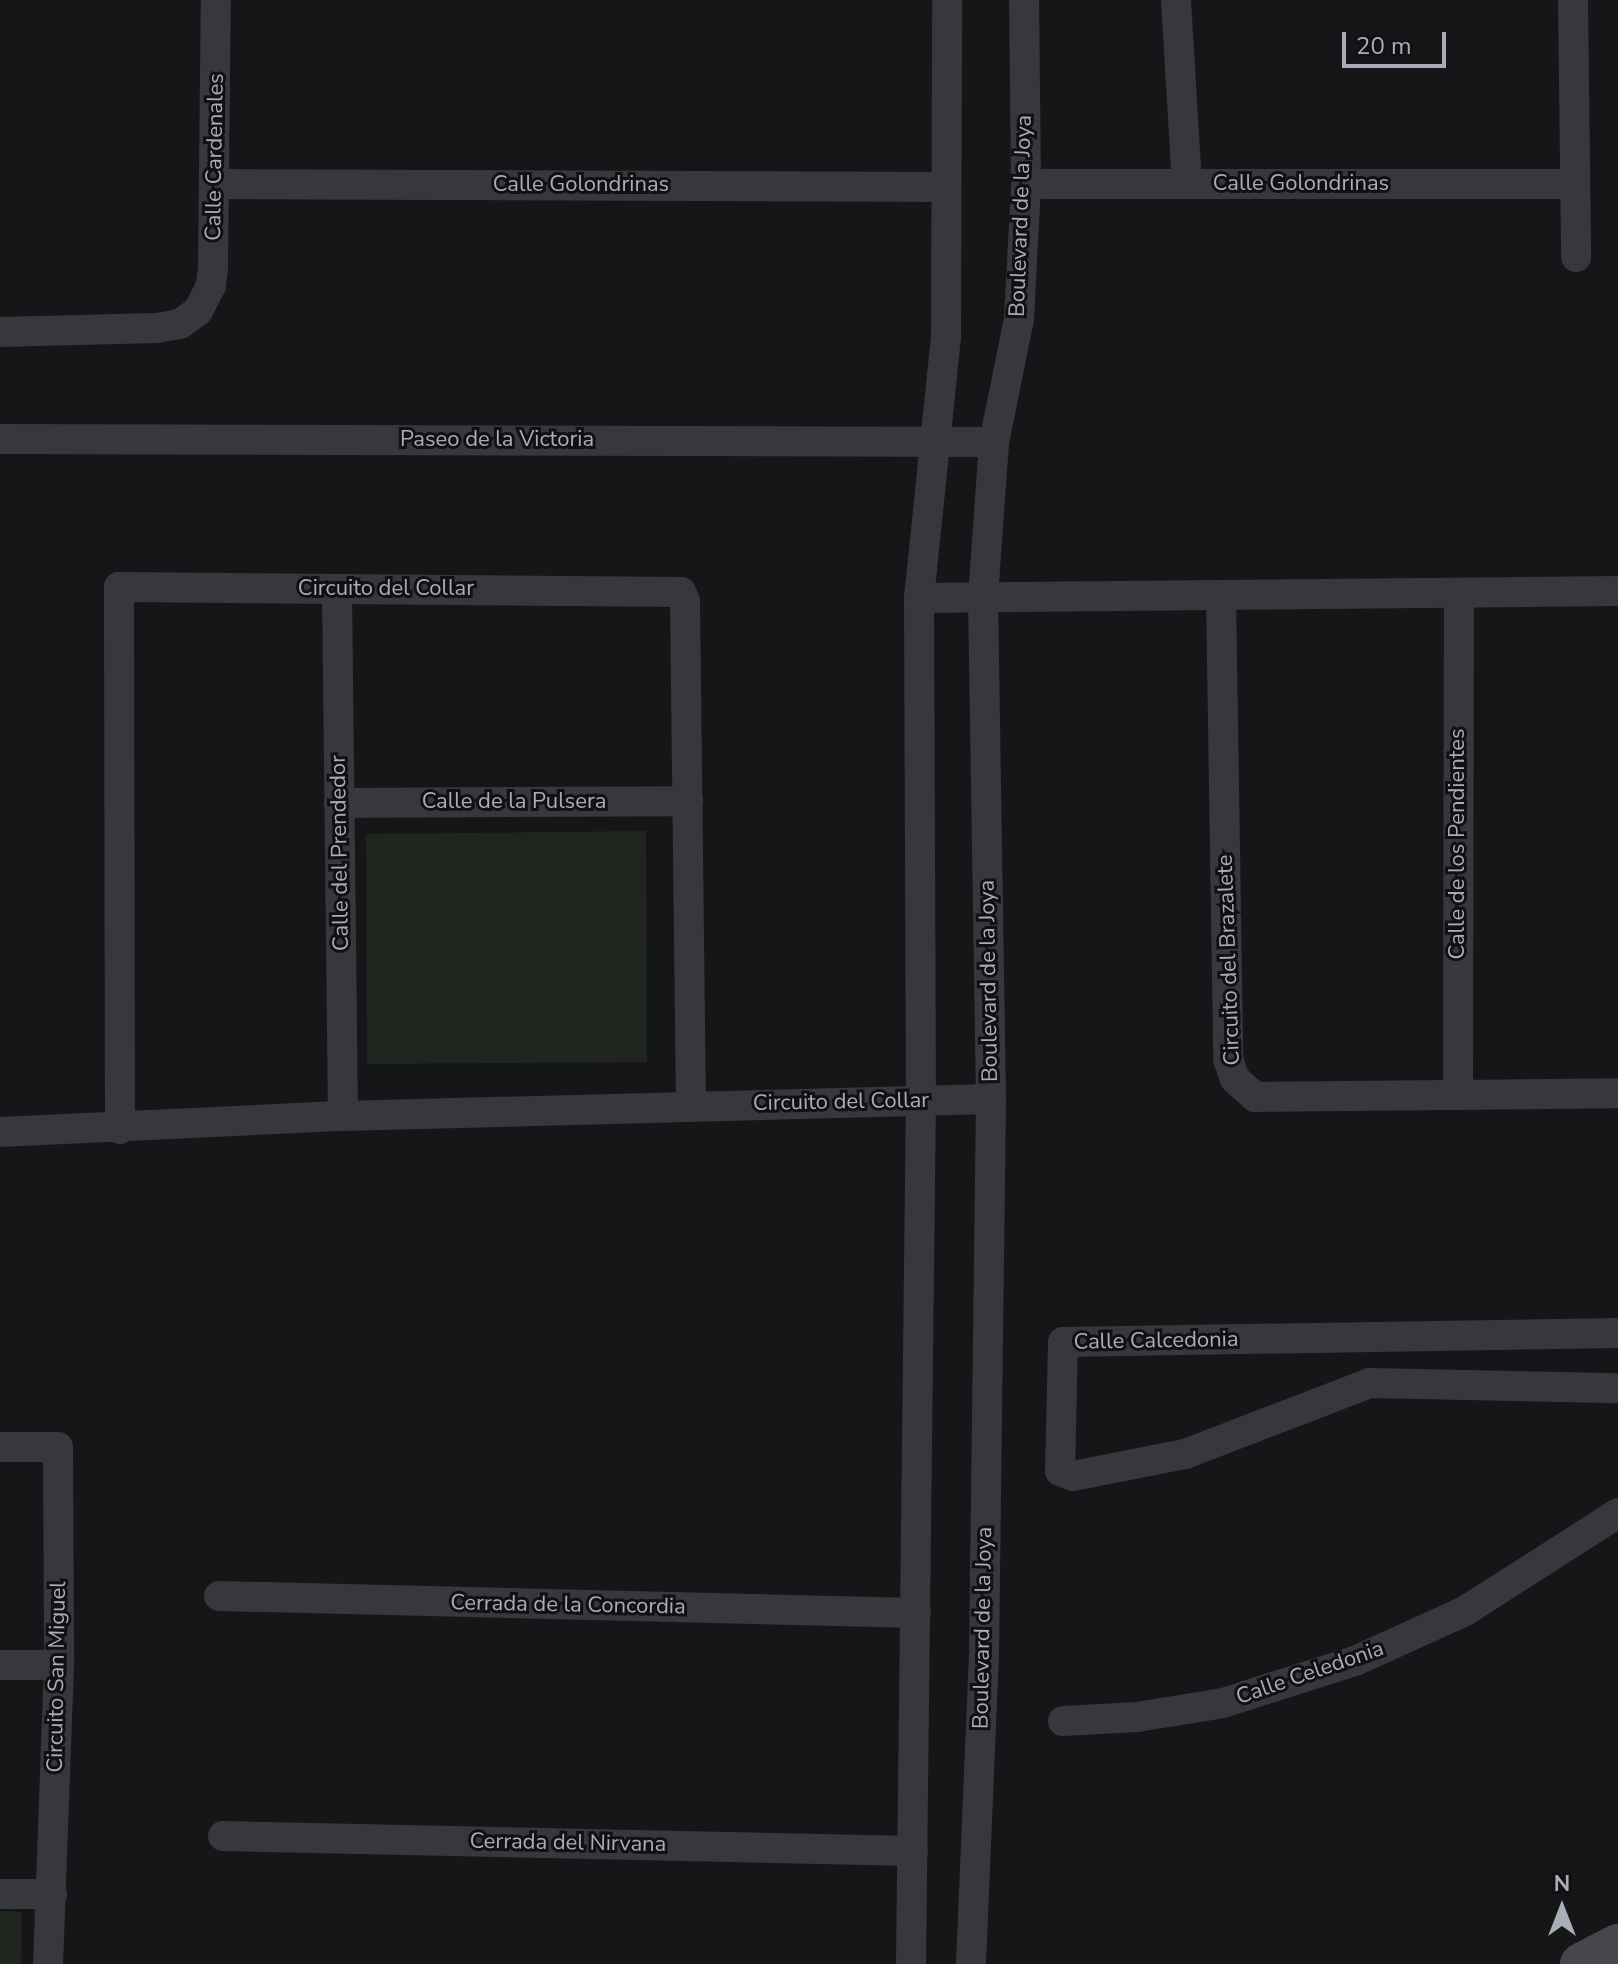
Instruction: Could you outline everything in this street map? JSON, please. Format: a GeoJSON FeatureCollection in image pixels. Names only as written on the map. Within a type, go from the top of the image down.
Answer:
{"type":"FeatureCollection","features":[{"type":"Feature","properties":{"kind":"street","name":"Calle Cardenales"},"geometry":{"type":"LineString","coordinates":[[0,332],[157,328],[180,324],[198,311],[211,286],[216,184],[216,0]]}},
{"type":"Feature","properties":{"kind":"street"},"geometry":{"type":"LineString","coordinates":[[911,1964],[921,1101],[919,598],[932,441],[946,338],[947,0]]}},
{"type":"Feature","properties":{"kind":"street","name":"Boulevard de la Joya"},"geometry":{"type":"LineString","coordinates":[[971,1964],[984,1656],[991,1099],[983,597],[994,442],[1019,319],[1026,184],[1024,0]]}},
{"type":"Feature","properties":{"kind":"street"},"geometry":{"type":"LineString","coordinates":[[1176,0],[1187,184]]}},
{"type":"Feature","properties":{"kind":"street"},"geometry":{"type":"LineString","coordinates":[[1573,0],[1576,257]]}},
{"type":"Feature","properties":{"kind":"street","name":"Calle Golondrinas"},"geometry":{"type":"LineString","coordinates":[[216,184],[946,187]]}},
{"type":"Feature","properties":{"kind":"street","name":"Calle Golondrinas"},"geometry":{"type":"LineString","coordinates":[[1026,184],[1575,184]]}},
{"type":"Feature","properties":{"kind":"street","name":"Paseo de la Victoria"},"geometry":{"type":"LineString","coordinates":[[0,439],[994,442]]}},
{"type":"Feature","properties":{"kind":"street","name":"Circuito del Collar"},"geometry":{"type":"LineString","coordinates":[[120,1129],[119,587],[681,592],[685,601],[691,1105]]}},
{"type":"Feature","properties":{"kind":"street","name":"Calle del Prendedor"},"geometry":{"type":"LineString","coordinates":[[337,589],[343,1116]]}},
{"type":"Feature","properties":{"kind":"street"},"geometry":{"type":"LineString","coordinates":[[919,598],[1618,591]]}},
{"type":"Feature","properties":{"kind":"street","name":"Calle de los Pendientes"},"geometry":{"type":"LineString","coordinates":[[1458,1095],[1459,593]]}},
{"type":"Feature","properties":{"kind":"street","name":"Circuito del Brazalete"},"geometry":{"type":"LineString","coordinates":[[1221,595],[1230,1071],[1255,1097],[1618,1093]]}},
{"type":"Feature","properties":{"kind":"street","name":"Calle de la Pulsera"},"geometry":{"type":"LineString","coordinates":[[339,803],[688,801]]}},
{"type":"Feature","properties":{"kind":"street","name":"Circuito del Collar"},"geometry":{"type":"LineString","coordinates":[[0,1132],[120,1129],[343,1116],[991,1099]]}},
{"type":"Feature","properties":{"kind":"street","name":"Calle Calcedonia"},"geometry":{"type":"LineString","coordinates":[[1618,1333],[1063,1342],[1060,1471],[1073,1476],[1185,1454],[1370,1383],[1618,1388]]}},
{"type":"Feature","properties":{"kind":"street"},"geometry":{"type":"LineString","coordinates":[[1367,1339],[1370,1383]]}},
{"type":"Feature","properties":{"kind":"street","name":"Circuito San Miguel"},"geometry":{"type":"LineString","coordinates":[[0,1447],[58,1447],[59,1665],[48,1964]]}},
{"type":"Feature","properties":{"kind":"street","name":"Calle Celedonia"},"geometry":{"type":"LineString","coordinates":[[1063,1721],[1137,1717],[1223,1703],[1355,1661],[1465,1611],[1618,1513]]}},
{"type":"Feature","properties":{"kind":"street","name":"Cerrada de la Concordia"},"geometry":{"type":"LineString","coordinates":[[219,1596],[916,1613]]}},
{"type":"Feature","properties":{"kind":"street"},"geometry":{"type":"LineString","coordinates":[[0,1665],[59,1665]]}},
{"type":"Feature","properties":{"kind":"street","name":"Cerrada del Nirvana"},"geometry":{"type":"LineString","coordinates":[[223,1836],[913,1851]]}},
{"type":"Feature","properties":{"kind":"street"},"geometry":{"type":"LineString","coordinates":[[0,1894],[52,1894]]}},
{"type":"Feature","properties":{"kind":"street"},"geometry":{"type":"LineString","coordinates":[[1581,1964],[1618,1945]]}},
{"type":"Feature","properties":{"kind":"shaded area"},"geometry":{"type":"Polygon","coordinates":[[[646,831],[647,1062],[367,1064],[366,834],[646,831]]]}},
{"type":"Feature","properties":{"kind":"shaded area"},"geometry":{"type":"Polygon","coordinates":[[[0,1911],[22,1912],[21,1964],[0,1964],[0,1911]]]}}]}
